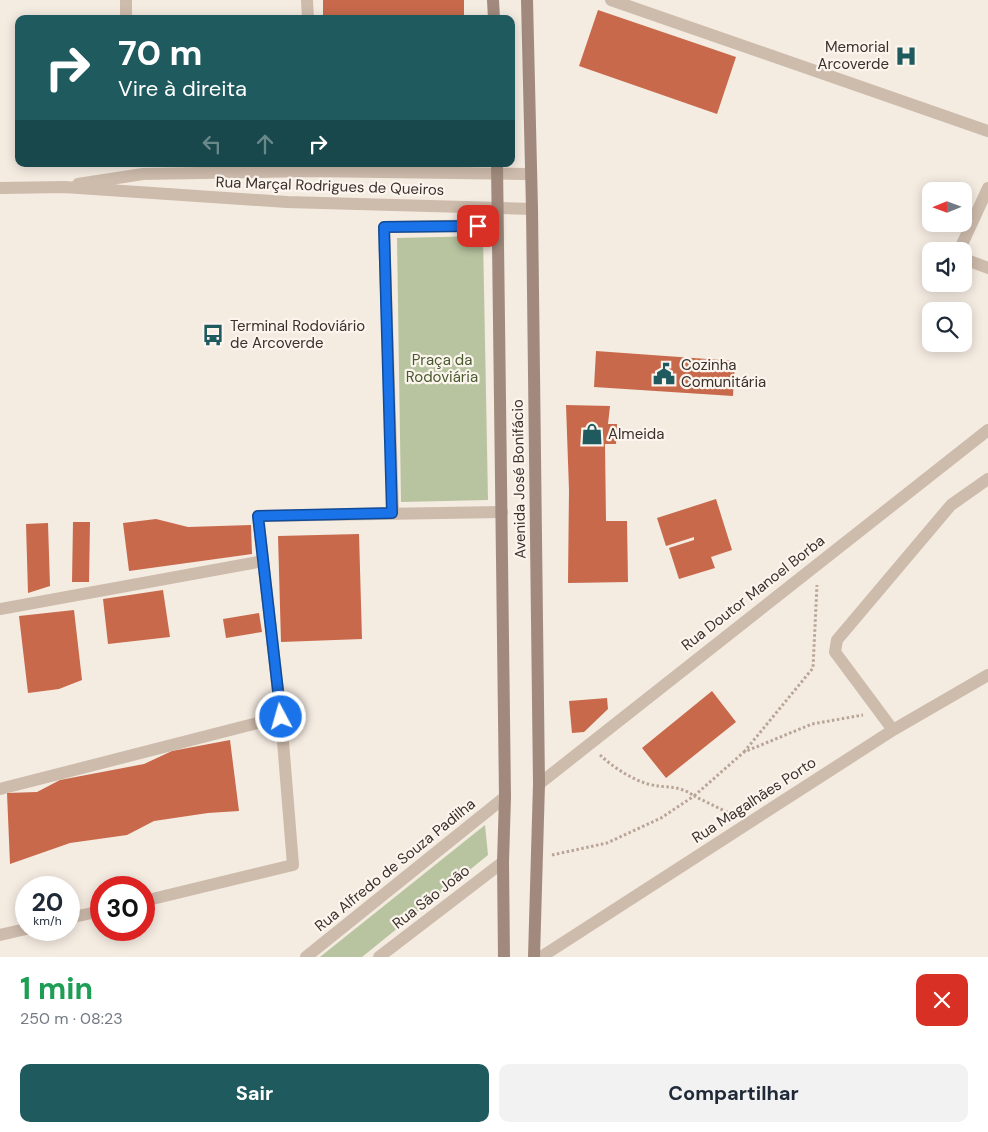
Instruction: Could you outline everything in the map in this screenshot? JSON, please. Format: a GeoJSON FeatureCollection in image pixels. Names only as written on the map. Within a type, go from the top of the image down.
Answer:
{"type":"FeatureCollection","features":[{"type":"Feature","properties":{"kind":"main road"},"geometry":{"type":"LineString","coordinates":[[493,0],[494,15]]}},
{"type":"Feature","properties":{"kind":"main road","name":"Avenida José Bonifácio"},"geometry":{"type":"LineString","coordinates":[[527,0],[532,208],[539,784],[534,957]]}},
{"type":"Feature","properties":{"kind":"main road","name":"Avenida José Bonifácio"},"geometry":{"type":"LineString","coordinates":[[497,169],[505,797],[503,862],[504,957]]}},
{"type":"Feature","properties":{"kind":"street"},"geometry":{"type":"LineString","coordinates":[[126,0],[126,15]]}},
{"type":"Feature","properties":{"kind":"street"},"geometry":{"type":"LineString","coordinates":[[308,0],[308,15]]}},
{"type":"Feature","properties":{"kind":"street"},"geometry":{"type":"LineString","coordinates":[[611,0],[988,131]]}},
{"type":"Feature","properties":{"kind":"street","name":"Rua Marçal Rodrigues de Queiros"},"geometry":{"type":"LineString","coordinates":[[64,187],[125,170],[309,167],[497,169],[530,174]]}},
{"type":"Feature","properties":{"kind":"street"},"geometry":{"type":"LineString","coordinates":[[125,170],[126,192]]}},
{"type":"Feature","properties":{"kind":"street"},"geometry":{"type":"LineString","coordinates":[[0,188],[64,187]]}},
{"type":"Feature","properties":{"kind":"street","name":"Rua Marçal Rodrigues de Queiros"},"geometry":{"type":"LineString","coordinates":[[64,187],[287,202],[532,208]]}},
{"type":"Feature","properties":{"kind":"street"},"geometry":{"type":"LineString","coordinates":[[963,242],[988,188]]}},
{"type":"Feature","properties":{"kind":"street"},"geometry":{"type":"LineString","coordinates":[[392,513],[384,227],[497,225]]}},
{"type":"Feature","properties":{"kind":"street"},"geometry":{"type":"LineString","coordinates":[[972,262],[988,268]]}},
{"type":"Feature","properties":{"kind":"street","name":"Rua Doutor Manoel Borba"},"geometry":{"type":"LineString","coordinates":[[539,784],[988,430]]}},
{"type":"Feature","properties":{"kind":"street"},"geometry":{"type":"LineString","coordinates":[[893,730],[835,652],[837,640],[951,505],[988,479]]}},
{"type":"Feature","properties":{"kind":"street"},"geometry":{"type":"LineString","coordinates":[[155,897],[294,865],[281,717],[258,516],[502,512]]}},
{"type":"Feature","properties":{"kind":"street"},"geometry":{"type":"LineString","coordinates":[[0,609],[263,561]]}},
{"type":"Feature","properties":{"kind":"street","name":"Rua Magalhães Porto"},"geometry":{"type":"LineString","coordinates":[[541,957],[893,730],[988,675]]}},
{"type":"Feature","properties":{"kind":"street"},"geometry":{"type":"LineString","coordinates":[[0,789],[281,717]]}},
{"type":"Feature","properties":{"kind":"street","name":"Rua Alfredo de Souza Padilha"},"geometry":{"type":"LineString","coordinates":[[306,957],[505,797]]}},
{"type":"Feature","properties":{"kind":"street","name":"Rua São João"},"geometry":{"type":"LineString","coordinates":[[379,957],[503,862]]}},
{"type":"Feature","properties":{"kind":"street"},"geometry":{"type":"LineString","coordinates":[[0,935],[15,931]]}},
{"type":"Feature","properties":{"kind":"path"},"geometry":{"type":"LineString","coordinates":[[537,858],[607,843],[661,818],[694,796],[744,752],[813,668],[818,584]]}},
{"type":"Feature","properties":{"kind":"path"},"geometry":{"type":"LineString","coordinates":[[744,752],[812,724],[880,712]]}},
{"type":"Feature","properties":{"kind":"path"},"geometry":{"type":"LineString","coordinates":[[589,745],[611,765],[648,784],[684,788],[694,796],[748,823]]}},
{"type":"Feature","properties":{"kind":"green space","name":"Praça da Rodoviária"},"geometry":{"type":"Polygon","coordinates":[[[483,236],[488,500],[401,502],[397,238],[483,236]]]}},
{"type":"Feature","properties":{"kind":"green space"},"geometry":{"type":"Polygon","coordinates":[[[485,825],[488,855],[362,957],[320,957],[485,825]]]}},
{"type":"Feature","properties":{"kind":"building"},"geometry":{"type":"Polygon","coordinates":[[[323,0],[464,0],[464,15],[323,15],[323,0]]]}},
{"type":"Feature","properties":{"kind":"building"},"geometry":{"type":"Polygon","coordinates":[[[598,10],[736,57],[717,114],[579,66],[598,10]]]}},
{"type":"Feature","properties":{"kind":"building","name":"Cozinha Comunitária"},"geometry":{"type":"Polygon","coordinates":[[[596,351],[735,361],[733,396],[594,387],[596,351]]]}},
{"type":"Feature","properties":{"kind":"building"},"geometry":{"type":"Polygon","coordinates":[[[566,405],[610,406],[608,424],[617,424],[616,444],[605,444],[606,521],[627,521],[628,582],[568,583],[569,490],[566,405]]]}},
{"type":"Feature","properties":{"kind":"building"},"geometry":{"type":"Polygon","coordinates":[[[716,499],[732,550],[711,557],[715,568],[679,579],[669,548],[694,540],[694,537],[666,546],[657,518],[716,499]]]}},
{"type":"Feature","properties":{"kind":"building"},"geometry":{"type":"Polygon","coordinates":[[[156,519],[188,527],[251,525],[252,554],[129,571],[123,523],[156,519]]]}},
{"type":"Feature","properties":{"kind":"building"},"geometry":{"type":"Polygon","coordinates":[[[73,522],[90,522],[89,582],[72,582],[73,522]]]}},
{"type":"Feature","properties":{"kind":"building"},"geometry":{"type":"Polygon","coordinates":[[[48,523],[50,586],[28,593],[26,524],[48,523]]]}},
{"type":"Feature","properties":{"kind":"building"},"geometry":{"type":"Polygon","coordinates":[[[359,534],[362,639],[281,642],[278,536],[359,534]]]}},
{"type":"Feature","properties":{"kind":"building"},"geometry":{"type":"Polygon","coordinates":[[[163,590],[170,637],[108,644],[103,599],[163,590]]]}},
{"type":"Feature","properties":{"kind":"building"},"geometry":{"type":"Polygon","coordinates":[[[74,610],[82,680],[59,689],[28,693],[19,616],[74,610]]]}},
{"type":"Feature","properties":{"kind":"building"},"geometry":{"type":"Polygon","coordinates":[[[259,613],[262,632],[226,638],[223,619],[259,613]]]}},
{"type":"Feature","properties":{"kind":"building"},"geometry":{"type":"Polygon","coordinates":[[[712,691],[736,722],[666,778],[642,748],[712,691]]]}},
{"type":"Feature","properties":{"kind":"building"},"geometry":{"type":"Polygon","coordinates":[[[607,698],[608,709],[584,732],[572,733],[569,701],[607,698]]]}},
{"type":"Feature","properties":{"kind":"building"},"geometry":{"type":"Polygon","coordinates":[[[230,740],[239,811],[208,813],[154,821],[127,835],[70,843],[10,864],[7,793],[37,792],[60,780],[144,764],[172,751],[230,740]]]}},
{"type":"Feature","properties":{"kind":"place","name":"Memorial Arcoverde"},"geometry":{"type":"Point","coordinates":[906,56]}},
{"type":"Feature","properties":{"kind":"place","name":"Terminal Rodoviário de Arcoverde"},"geometry":{"type":"Point","coordinates":[213,335]}},
{"type":"Feature","properties":{"kind":"place","name":"Cozinha Comunitária"},"geometry":{"type":"Point","coordinates":[664,374]}},
{"type":"Feature","properties":{"kind":"place","name":"Almeida"},"geometry":{"type":"Point","coordinates":[592,434]}},
{"type":"Feature","properties":{"kind":"route"},"geometry":{"type":"LineString","coordinates":[[281,717],[258,516],[392,513],[384,227],[478,226]]}}]}
